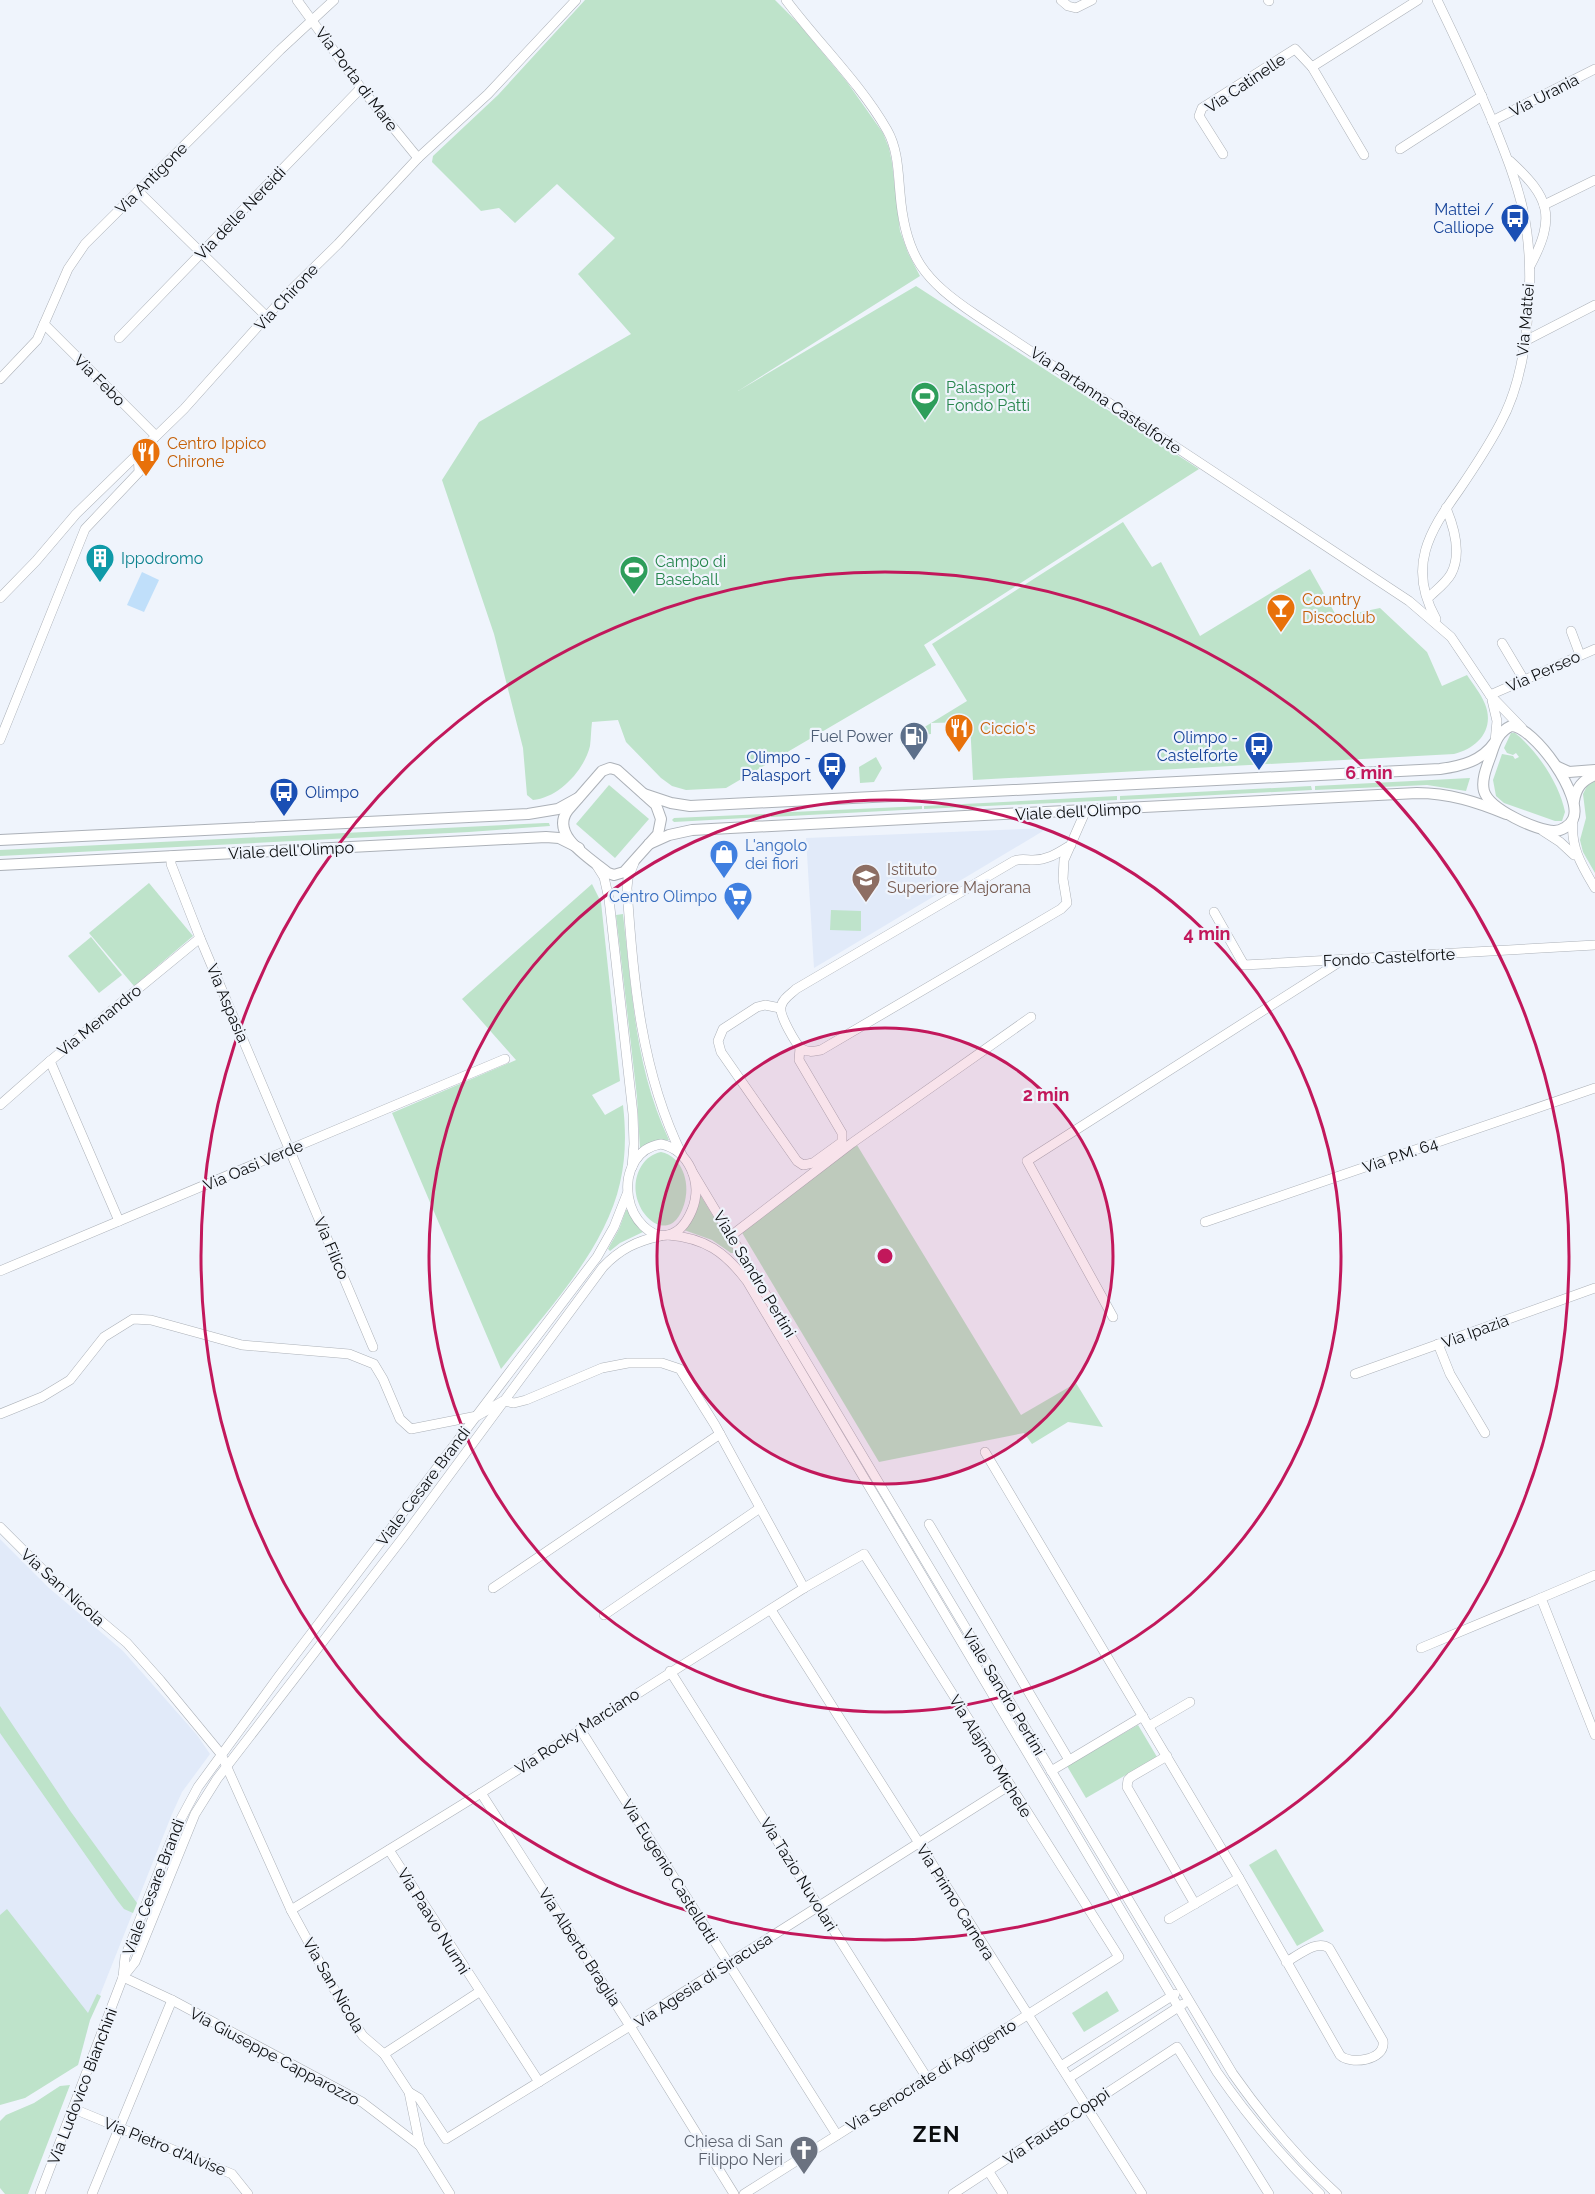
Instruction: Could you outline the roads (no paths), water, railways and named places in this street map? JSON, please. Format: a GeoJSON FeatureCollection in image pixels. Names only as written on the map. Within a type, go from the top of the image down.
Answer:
{"type":"FeatureCollection","features":[{"type":"Feature","properties":{"kind":"street","name":"Via Porta di Mare"},"geometry":{"type":"LineString","coordinates":[[297,0],[361,88],[418,158]]}},
{"type":"Feature","properties":{"kind":"street","name":"Via Antigone"},"geometry":{"type":"LineString","coordinates":[[0,379],[37,340],[68,269],[85,244],[311,20],[334,0]]}},
{"type":"Feature","properties":{"kind":"street","name":"Via Chirone"},"geometry":{"type":"LineString","coordinates":[[0,598],[36,561],[76,514],[184,409],[267,317],[418,158],[488,94],[576,0]]}},
{"type":"Feature","properties":{"kind":"street","name":"Via Partanna Castelforte"},"geometry":{"type":"LineString","coordinates":[[786,0],[843,70],[888,131],[896,154],[903,216],[911,247],[922,269],[938,287],[962,306],[1399,593],[1443,628],[1466,657],[1490,695],[1522,729]]}},
{"type":"Feature","properties":{"kind":"street"},"geometry":{"type":"LineString","coordinates":[[1061,0],[1072,8],[1081,7],[1092,0]]}},
{"type":"Feature","properties":{"kind":"street","name":"Via Catinelle"},"geometry":{"type":"LineString","coordinates":[[1223,154],[1199,116],[1202,108],[1295,49],[1312,67],[1418,0]]}},
{"type":"Feature","properties":{"kind":"street","name":"Via Mattei"},"geometry":{"type":"LineString","coordinates":[[1437,0],[1482,96],[1508,159],[1523,212],[1529,268],[1529,306],[1525,341],[1516,384],[1507,411],[1481,457],[1446,508],[1426,543],[1423,568],[1428,598],[1431,610],[1443,628]]}},
{"type":"Feature","properties":{"kind":"street"},"geometry":{"type":"LineString","coordinates":[[1312,67],[1364,155]]}},
{"type":"Feature","properties":{"kind":"street","name":"Via Urania"},"geometry":{"type":"LineString","coordinates":[[1492,121],[1595,69]]}},
{"type":"Feature","properties":{"kind":"street","name":"Via delle Nereidi"},"geometry":{"type":"LineString","coordinates":[[119,338],[361,88]]}},
{"type":"Feature","properties":{"kind":"street"},"geometry":{"type":"LineString","coordinates":[[1400,149],[1482,96]]}},
{"type":"Feature","properties":{"kind":"street"},"geometry":{"type":"LineString","coordinates":[[1508,159],[1536,187],[1544,205],[1544,236],[1529,268]]}},
{"type":"Feature","properties":{"kind":"street"},"geometry":{"type":"LineString","coordinates":[[1544,205],[1595,180]]}},
{"type":"Feature","properties":{"kind":"street"},"geometry":{"type":"LineString","coordinates":[[138,191],[267,317]]}},
{"type":"Feature","properties":{"kind":"street"},"geometry":{"type":"LineString","coordinates":[[1525,341],[1595,305]]}},
{"type":"Feature","properties":{"kind":"street","name":"Via Febo"},"geometry":{"type":"LineString","coordinates":[[44,324],[156,436]]}},
{"type":"Feature","properties":{"kind":"street"},"geometry":{"type":"LineString","coordinates":[[0,740],[85,530],[139,472],[138,453]]}},
{"type":"Feature","properties":{"kind":"street"},"geometry":{"type":"LineString","coordinates":[[1428,598],[1451,573],[1456,554],[1452,523],[1446,508]]}},
{"type":"Feature","properties":{"kind":"street"},"geometry":{"type":"LineString","coordinates":[[1572,631],[1580,655]]}},
{"type":"Feature","properties":{"kind":"street"},"geometry":{"type":"LineString","coordinates":[[1502,643],[1524,680]]}},
{"type":"Feature","properties":{"kind":"street","name":"Via Perseo"},"geometry":{"type":"LineString","coordinates":[[1490,695],[1595,649]]}},
{"type":"Feature","properties":{"kind":"street"},"geometry":{"type":"LineString","coordinates":[[1490,695],[1497,717],[1496,742],[1485,776],[1484,792],[1491,803],[1506,814]]}},
{"type":"Feature","properties":{"kind":"street","name":"Viale dell'Olimpo"},"geometry":{"type":"LineString","coordinates":[[644,794],[671,803],[690,806],[1440,768],[1464,764],[1479,758],[1508,728],[1517,726],[1522,729]]}},
{"type":"Feature","properties":{"kind":"street"},"geometry":{"type":"LineString","coordinates":[[1522,729],[1556,766],[1566,782],[1575,810],[1573,844],[1595,888]]}},
{"type":"Feature","properties":{"kind":"street"},"geometry":{"type":"LineString","coordinates":[[1556,766],[1569,772],[1595,770]]}},
{"type":"Feature","properties":{"kind":"street"},"geometry":{"type":"LineString","coordinates":[[610,768],[617,770],[644,794],[659,810],[661,819],[658,834],[624,872],[614,875],[608,873],[564,834],[563,816],[602,771],[610,768]]}},
{"type":"Feature","properties":{"kind":"street"},"geometry":{"type":"LineString","coordinates":[[1574,802],[1580,786],[1587,778],[1595,775]]}},
{"type":"Feature","properties":{"kind":"street","name":"Viale dell'Olimpo"},"geometry":{"type":"LineString","coordinates":[[649,844],[684,830],[1430,793],[1464,799],[1555,831],[1564,828],[1573,820]]}},
{"type":"Feature","properties":{"kind":"street","name":"Viale dell'Olimpo"},"geometry":{"type":"LineString","coordinates":[[0,840],[528,814],[558,809],[578,798]]}},
{"type":"Feature","properties":{"kind":"street"},"geometry":{"type":"LineString","coordinates":[[1071,846],[1053,857],[1014,861],[796,989],[784,1000],[780,1008],[782,1017],[800,1048],[810,1052],[821,1050],[1061,909],[1067,903],[1063,879],[1064,860],[1071,846],[1086,810]]}},
{"type":"Feature","properties":{"kind":"street"},"geometry":{"type":"LineString","coordinates":[[1532,824],[1560,842],[1580,862]]}},
{"type":"Feature","properties":{"kind":"street","name":"Viale dell'Olimpo"},"geometry":{"type":"LineString","coordinates":[[0,864],[546,837],[559,838],[579,848]]}},
{"type":"Feature","properties":{"kind":"street","name":"Via Aspasia"},"geometry":{"type":"LineString","coordinates":[[171,856],[171,864],[200,938],[290,1150]]}},
{"type":"Feature","properties":{"kind":"street"},"geometry":{"type":"LineString","coordinates":[[592,859],[604,877],[609,899],[633,1114],[634,1144],[627,1194],[632,1212],[641,1225],[652,1233],[664,1235],[685,1223],[696,1194],[693,1173],[682,1155],[654,1084],[643,1037],[627,888],[636,859]]}},
{"type":"Feature","properties":{"kind":"street","name":"Fondo Castelforte"},"geometry":{"type":"LineString","coordinates":[[1214,912],[1244,965],[1595,945]]}},
{"type":"Feature","properties":{"kind":"street","name":"Via Menandro"},"geometry":{"type":"LineString","coordinates":[[0,1105],[200,938]]}},
{"type":"Feature","properties":{"kind":"street"},"geometry":{"type":"LineString","coordinates":[[1113,1317],[1027,1161],[1344,959]]}},
{"type":"Feature","properties":{"kind":"street"},"geometry":{"type":"LineString","coordinates":[[780,1008],[765,1005],[757,1007],[723,1029],[718,1041],[721,1052],[797,1161],[803,1165],[813,1163],[842,1142],[842,1134],[798,1060],[800,1048]]}},
{"type":"Feature","properties":{"kind":"street"},"geometry":{"type":"LineString","coordinates":[[732,1235],[852,1143],[1031,1017]]}},
{"type":"Feature","properties":{"kind":"street","name":"Via Oasi Verde"},"geometry":{"type":"LineString","coordinates":[[0,1270],[505,1059]]}},
{"type":"Feature","properties":{"kind":"street"},"geometry":{"type":"LineString","coordinates":[[50,1061],[119,1221]]}},
{"type":"Feature","properties":{"kind":"street","name":"Via P.M. 64"},"geometry":{"type":"LineString","coordinates":[[1205,1222],[1595,1088]]}},
{"type":"Feature","properties":{"kind":"street"},"geometry":{"type":"LineString","coordinates":[[632,1167],[642,1153],[653,1145],[669,1146],[682,1155]]}},
{"type":"Feature","properties":{"kind":"street","name":"Via Filico"},"geometry":{"type":"LineString","coordinates":[[290,1150],[373,1347]]}},
{"type":"Feature","properties":{"kind":"street","name":"Viale Sandro Pertini"},"geometry":{"type":"LineString","coordinates":[[693,1173],[1233,2074],[1252,2102],[1299,2158],[1337,2194]]}},
{"type":"Feature","properties":{"kind":"street","name":"Viale Cesare Brandi"},"geometry":{"type":"LineString","coordinates":[[123,1977],[125,1957],[189,1801],[221,1754],[597,1257],[614,1227],[627,1194]]}},
{"type":"Feature","properties":{"kind":"street","name":"Viale Sandro Pertini"},"geometry":{"type":"LineString","coordinates":[[664,1235],[684,1236],[708,1244],[727,1258],[747,1281],[1234,2098],[1278,2151],[1320,2194]]}},
{"type":"Feature","properties":{"kind":"street","name":"Viale Cesare Brandi"},"geometry":{"type":"LineString","coordinates":[[123,1977],[135,1962],[195,1814],[227,1766],[405,1535],[503,1401],[613,1257],[632,1244],[664,1235]]}},
{"type":"Feature","properties":{"kind":"street","name":"Via Ipazia"},"geometry":{"type":"LineString","coordinates":[[1355,1374],[1595,1288]]}},
{"type":"Feature","properties":{"kind":"street"},"geometry":{"type":"LineString","coordinates":[[0,1414],[42,1397],[70,1380],[104,1336],[133,1319],[151,1320],[242,1345],[349,1354],[374,1364],[400,1419],[411,1429],[477,1416],[503,1401],[514,1403],[526,1400],[602,1368],[627,1363],[662,1363],[680,1369],[720,1434],[804,1588]]}},
{"type":"Feature","properties":{"kind":"street"},"geometry":{"type":"LineString","coordinates":[[1438,1344],[1450,1374],[1485,1433]]}},
{"type":"Feature","properties":{"kind":"street"},"geometry":{"type":"LineString","coordinates":[[493,1588],[720,1434]]}},
{"type":"Feature","properties":{"kind":"street"},"geometry":{"type":"LineString","coordinates":[[985,1452],[1239,1878],[1286,1962],[1342,2058],[1350,2060],[1380,2054],[1384,2047],[1383,2042],[1329,1948],[1325,1945],[1315,1946],[1286,1962]]}},
{"type":"Feature","properties":{"kind":"street"},"geometry":{"type":"LineString","coordinates":[[604,1615],[760,1508]]}},
{"type":"Feature","properties":{"kind":"street"},"geometry":{"type":"LineString","coordinates":[[929,1524],[1069,1760]]}},
{"type":"Feature","properties":{"kind":"street","name":"Via San Nicola"},"geometry":{"type":"LineString","coordinates":[[0,1527],[56,1583],[127,1643],[221,1754],[291,1910],[357,2027],[363,2036],[384,2054],[409,2092],[420,2146],[446,2193]]}},
{"type":"Feature","properties":{"kind":"street","name":"Via Rocky Marciano"},"geometry":{"type":"LineString","coordinates":[[291,1910],[481,1793],[670,1671],[804,1588],[864,1554]]}},
{"type":"Feature","properties":{"kind":"street","name":"Via Alajmo Michele"},"geometry":{"type":"LineString","coordinates":[[864,1554],[1119,1957]]}},
{"type":"Feature","properties":{"kind":"street"},"geometry":{"type":"LineString","coordinates":[[1421,1647],[1595,1575]]}},
{"type":"Feature","properties":{"kind":"street"},"geometry":{"type":"LineString","coordinates":[[1541,1598],[1595,1735]]}},
{"type":"Feature","properties":{"kind":"street","name":"Via Primo Carnera"},"geometry":{"type":"LineString","coordinates":[[771,1610],[1142,2194]]}},
{"type":"Feature","properties":{"kind":"street","name":"Via Tazio Nuvolari"},"geometry":{"type":"LineString","coordinates":[[670,1671],[927,2078]]}},
{"type":"Feature","properties":{"kind":"street"},"geometry":{"type":"LineString","coordinates":[[1149,1726],[1190,1702]]}},
{"type":"Feature","properties":{"kind":"street"},"geometry":{"type":"LineString","coordinates":[[1051,1770],[1143,1716]]}},
{"type":"Feature","properties":{"kind":"street","name":"Via Eugenio Castellotti"},"geometry":{"type":"LineString","coordinates":[[580,1729],[837,2135]]}},
{"type":"Feature","properties":{"kind":"street"},"geometry":{"type":"LineString","coordinates":[[1167,1756],[1131,1777],[1126,1787],[1195,1904]]}},
{"type":"Feature","properties":{"kind":"street","name":"Via Agesia di Siracusa"},"geometry":{"type":"LineString","coordinates":[[409,2092],[419,2098],[446,2139],[630,2026],[1010,1785]]}},
{"type":"Feature","properties":{"kind":"street","name":"Via Alberto Braglia"},"geometry":{"type":"LineString","coordinates":[[481,1793],[734,2194]]}},
{"type":"Feature","properties":{"kind":"street","name":"Via Paavo Nurmi"},"geometry":{"type":"LineString","coordinates":[[389,1850],[539,2082]]}},
{"type":"Feature","properties":{"kind":"street"},"geometry":{"type":"LineString","coordinates":[[1169,1919],[1239,1878]]}},
{"type":"Feature","properties":{"kind":"street","name":"Via Senocrate di Agrigento"},"geometry":{"type":"LineString","coordinates":[[744,2194],[1119,1957]]}},
{"type":"Feature","properties":{"kind":"street","name":"Via Giuseppe Capparozzo"},"geometry":{"type":"LineString","coordinates":[[123,1977],[172,2000],[362,2102],[420,2146]]}},
{"type":"Feature","properties":{"kind":"street","name":"Via Ludovico Bianchini"},"geometry":{"type":"LineString","coordinates":[[40,2194],[123,1977]]}},
{"type":"Feature","properties":{"kind":"street"},"geometry":{"type":"LineString","coordinates":[[1061,2066],[1182,1989]]}},
{"type":"Feature","properties":{"kind":"street","name":"Via Paavo Nurmi"},"geometry":{"type":"LineString","coordinates":[[384,2054],[479,1992]]}},
{"type":"Feature","properties":{"kind":"street"},"geometry":{"type":"LineString","coordinates":[[92,2194],[172,2000]]}},
{"type":"Feature","properties":{"kind":"street"},"geometry":{"type":"LineString","coordinates":[[1069,2078],[1188,2001]]}},
{"type":"Feature","properties":{"kind":"street","name":"Via Fausto Coppi"},"geometry":{"type":"LineString","coordinates":[[953,2194],[1177,2047],[1269,2194]]}},
{"type":"Feature","properties":{"kind":"street","name":"Via Pietro d'Alvise"},"geometry":{"type":"LineString","coordinates":[[74,2109],[232,2174],[248,2194]]}},
{"type":"Feature","properties":{"kind":"street"},"geometry":{"type":"LineString","coordinates":[[989,2172],[1003,2194]]}},
{"type":"Feature","properties":{"kind":"water"},"geometry":{"type":"Polygon","coordinates":[[[142,572],[159,580],[144,612],[127,605],[142,572]]]}},
{"type":"Feature","properties":{"kind":"place","name":"Mattei / Calliope"},"geometry":{"type":"Point","coordinates":[1515,244]}},
{"type":"Feature","properties":{"kind":"place","name":"Palasport Fondo Patti"},"geometry":{"type":"Point","coordinates":[925,422]}},
{"type":"Feature","properties":{"kind":"place","name":"Centro Ippico Chirone"},"geometry":{"type":"Point","coordinates":[146,478]}},
{"type":"Feature","properties":{"kind":"place","name":"Ippodromo"},"geometry":{"type":"Point","coordinates":[100,584]}},
{"type":"Feature","properties":{"kind":"place","name":"Campo di Baseball"},"geometry":{"type":"Point","coordinates":[634,596]}},
{"type":"Feature","properties":{"kind":"place","name":"Country Discoclub"},"geometry":{"type":"Point","coordinates":[1281,634]}},
{"type":"Feature","properties":{"kind":"place","name":"Ciccio's"},"geometry":{"type":"Point","coordinates":[959,754]}},
{"type":"Feature","properties":{"kind":"place","name":"Fuel Power"},"geometry":{"type":"Point","coordinates":[914,762]}},
{"type":"Feature","properties":{"kind":"place","name":"Olimpo - Castelforte"},"geometry":{"type":"Point","coordinates":[1259,772]}},
{"type":"Feature","properties":{"kind":"place","name":"Olimpo - Palasport"},"geometry":{"type":"Point","coordinates":[832,792]}},
{"type":"Feature","properties":{"kind":"place","name":"Olimpo"},"geometry":{"type":"Point","coordinates":[284,818]}},
{"type":"Feature","properties":{"kind":"place","name":"L'angolo dei fiori"},"geometry":{"type":"Point","coordinates":[724,880]}},
{"type":"Feature","properties":{"kind":"place","name":"Istituto Superiore Majorana"},"geometry":{"type":"Point","coordinates":[866,904]}},
{"type":"Feature","properties":{"kind":"place","name":"Centro Olimpo"},"geometry":{"type":"Point","coordinates":[738,922]}},
{"type":"Feature","properties":{"kind":"place","name":"Chiesa di San Filippo Neri"},"geometry":{"type":"Point","coordinates":[804,2176]}},
{"type":"Feature","properties":{"kind":"district","name":"ZEN"},"geometry":{"type":"Point","coordinates":[937,2134]}}]}
